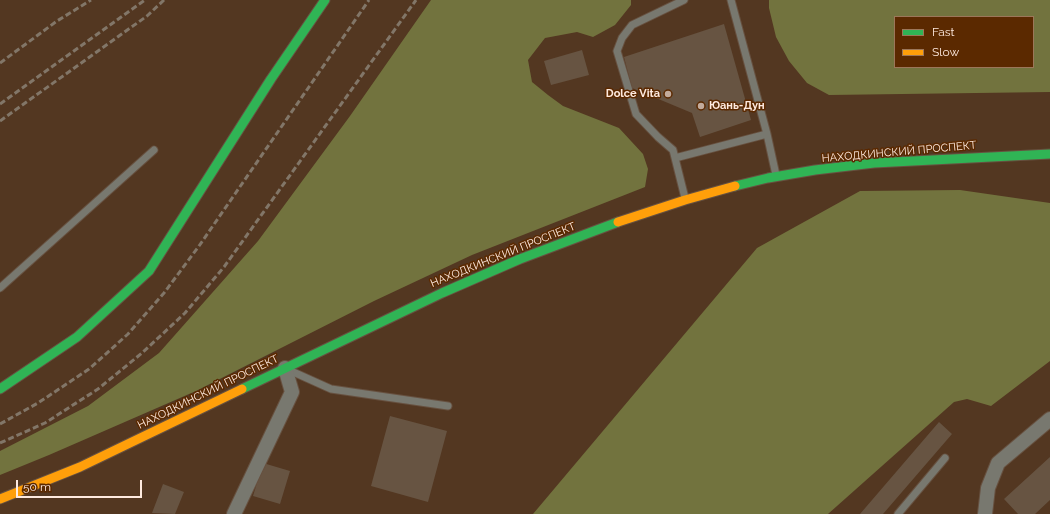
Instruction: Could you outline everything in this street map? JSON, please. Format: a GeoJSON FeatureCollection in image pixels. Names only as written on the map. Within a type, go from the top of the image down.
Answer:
{"type":"FeatureCollection","features":[{"type":"Feature","properties":{"kind":"main road"},"geometry":{"type":"LineString","coordinates":[[0,389],[77,336],[149,271],[271,79],[325,0]]}},
{"type":"Feature","properties":{"kind":"main road","name":"НАХОДКИНСКИЙ ПРОСПЕКТ"},"geometry":{"type":"LineString","coordinates":[[0,499],[80,467],[442,292],[520,259],[600,228],[685,200],[727,188],[776,177],[874,163],[1050,154]]}},
{"type":"Feature","properties":{"kind":"street"},"geometry":{"type":"LineString","coordinates":[[234,514],[292,392],[285,368]]}},
{"type":"Feature","properties":{"kind":"street"},"geometry":{"type":"LineString","coordinates":[[985,514],[988,488],[998,463],[1050,419]]}},
{"type":"Feature","properties":{"kind":"lane"},"geometry":{"type":"LineString","coordinates":[[684,0],[632,25],[622,38],[617,51],[636,114],[673,150],[685,200]]}},
{"type":"Feature","properties":{"kind":"lane"},"geometry":{"type":"LineString","coordinates":[[731,0],[767,134],[776,177]]}},
{"type":"Feature","properties":{"kind":"lane"},"geometry":{"type":"LineString","coordinates":[[675,158],[767,134]]}},
{"type":"Feature","properties":{"kind":"lane"},"geometry":{"type":"LineString","coordinates":[[0,288],[154,150]]}},
{"type":"Feature","properties":{"kind":"lane"},"geometry":{"type":"LineString","coordinates":[[285,368],[331,389],[448,406]]}},
{"type":"Feature","properties":{"kind":"lane"},"geometry":{"type":"LineString","coordinates":[[898,514],[945,458]]}},
{"type":"Feature","properties":{"kind":"shaded area"},"geometry":{"type":"Polygon","coordinates":[[[431,0],[631,0],[631,5],[615,25],[593,37],[577,32],[545,38],[528,60],[532,82],[563,106],[619,128],[643,154],[648,169],[645,187],[472,255],[374,301],[196,391],[0,475],[0,451],[88,406],[159,353],[258,241],[350,116],[431,0]]]}},
{"type":"Feature","properties":{"kind":"shaded area"},"geometry":{"type":"Polygon","coordinates":[[[769,0],[1050,0],[1050,92],[829,95],[807,83],[789,61],[776,37],[769,8],[769,0]]]}},
{"type":"Feature","properties":{"kind":"shaded area"},"geometry":{"type":"Polygon","coordinates":[[[960,190],[1050,203],[1050,361],[991,406],[967,399],[954,402],[828,514],[533,514],[757,248],[860,191],[960,190]]]}},
{"type":"Feature","properties":{"kind":"building"},"geometry":{"type":"Polygon","coordinates":[[[724,24],[751,120],[700,137],[692,113],[632,88],[624,57],[724,24]]]}},
{"type":"Feature","properties":{"kind":"building"},"geometry":{"type":"Polygon","coordinates":[[[582,50],[589,75],[551,85],[544,61],[582,50]]]}},
{"type":"Feature","properties":{"kind":"building"},"geometry":{"type":"Polygon","coordinates":[[[390,416],[447,431],[428,502],[371,486],[390,416]]]}},
{"type":"Feature","properties":{"kind":"building"},"geometry":{"type":"Polygon","coordinates":[[[939,422],[952,434],[883,514],[860,514],[939,422]]]}},
{"type":"Feature","properties":{"kind":"building"},"geometry":{"type":"Polygon","coordinates":[[[1050,457],[1050,500],[1035,514],[1018,514],[1004,499],[1050,457]]]}},
{"type":"Feature","properties":{"kind":"building"},"geometry":{"type":"Polygon","coordinates":[[[263,463],[290,471],[280,504],[253,496],[263,463]]]}},
{"type":"Feature","properties":{"kind":"building"},"geometry":{"type":"Polygon","coordinates":[[[163,484],[184,492],[175,514],[152,513],[163,484]]]}},
{"type":"Feature","properties":{"kind":"railway"},"geometry":{"type":"LineString","coordinates":[[0,63],[57,21],[91,0]]}},
{"type":"Feature","properties":{"kind":"railway"},"geometry":{"type":"LineString","coordinates":[[0,104],[145,0]]}},
{"type":"Feature","properties":{"kind":"railway"},"geometry":{"type":"LineString","coordinates":[[0,121],[147,16],[164,0]]}},
{"type":"Feature","properties":{"kind":"railway"},"geometry":{"type":"LineString","coordinates":[[0,424],[38,403],[89,369],[128,334],[164,293],[199,246],[369,0]]}},
{"type":"Feature","properties":{"kind":"railway"},"geometry":{"type":"LineString","coordinates":[[0,443],[45,423],[98,389],[142,353],[185,313],[224,267],[416,0]]}},
{"type":"Feature","properties":{"kind":"traffic: fast"},"geometry":{"type":"LineString","coordinates":[[0,389],[77,337],[149,271],[271,79],[325,0]]}},
{"type":"Feature","properties":{"kind":"traffic: fast"},"geometry":{"type":"LineString","coordinates":[[735,186],[768,178],[815,170],[874,163],[1050,154]]}},
{"type":"Feature","properties":{"kind":"traffic: fast"},"geometry":{"type":"LineString","coordinates":[[242,389],[442,293],[520,259],[618,222]]}},
{"type":"Feature","properties":{"kind":"traffic: slow"},"geometry":{"type":"LineString","coordinates":[[618,222],[685,200],[735,186]]}},
{"type":"Feature","properties":{"kind":"traffic: slow"},"geometry":{"type":"LineString","coordinates":[[0,499],[80,467],[242,389]]}},
{"type":"Feature","properties":{"kind":"place","name":"Dolce Vita"},"geometry":{"type":"Point","coordinates":[668,94]}},
{"type":"Feature","properties":{"kind":"place","name":"Юань-Дун"},"geometry":{"type":"Point","coordinates":[701,106]}}]}
